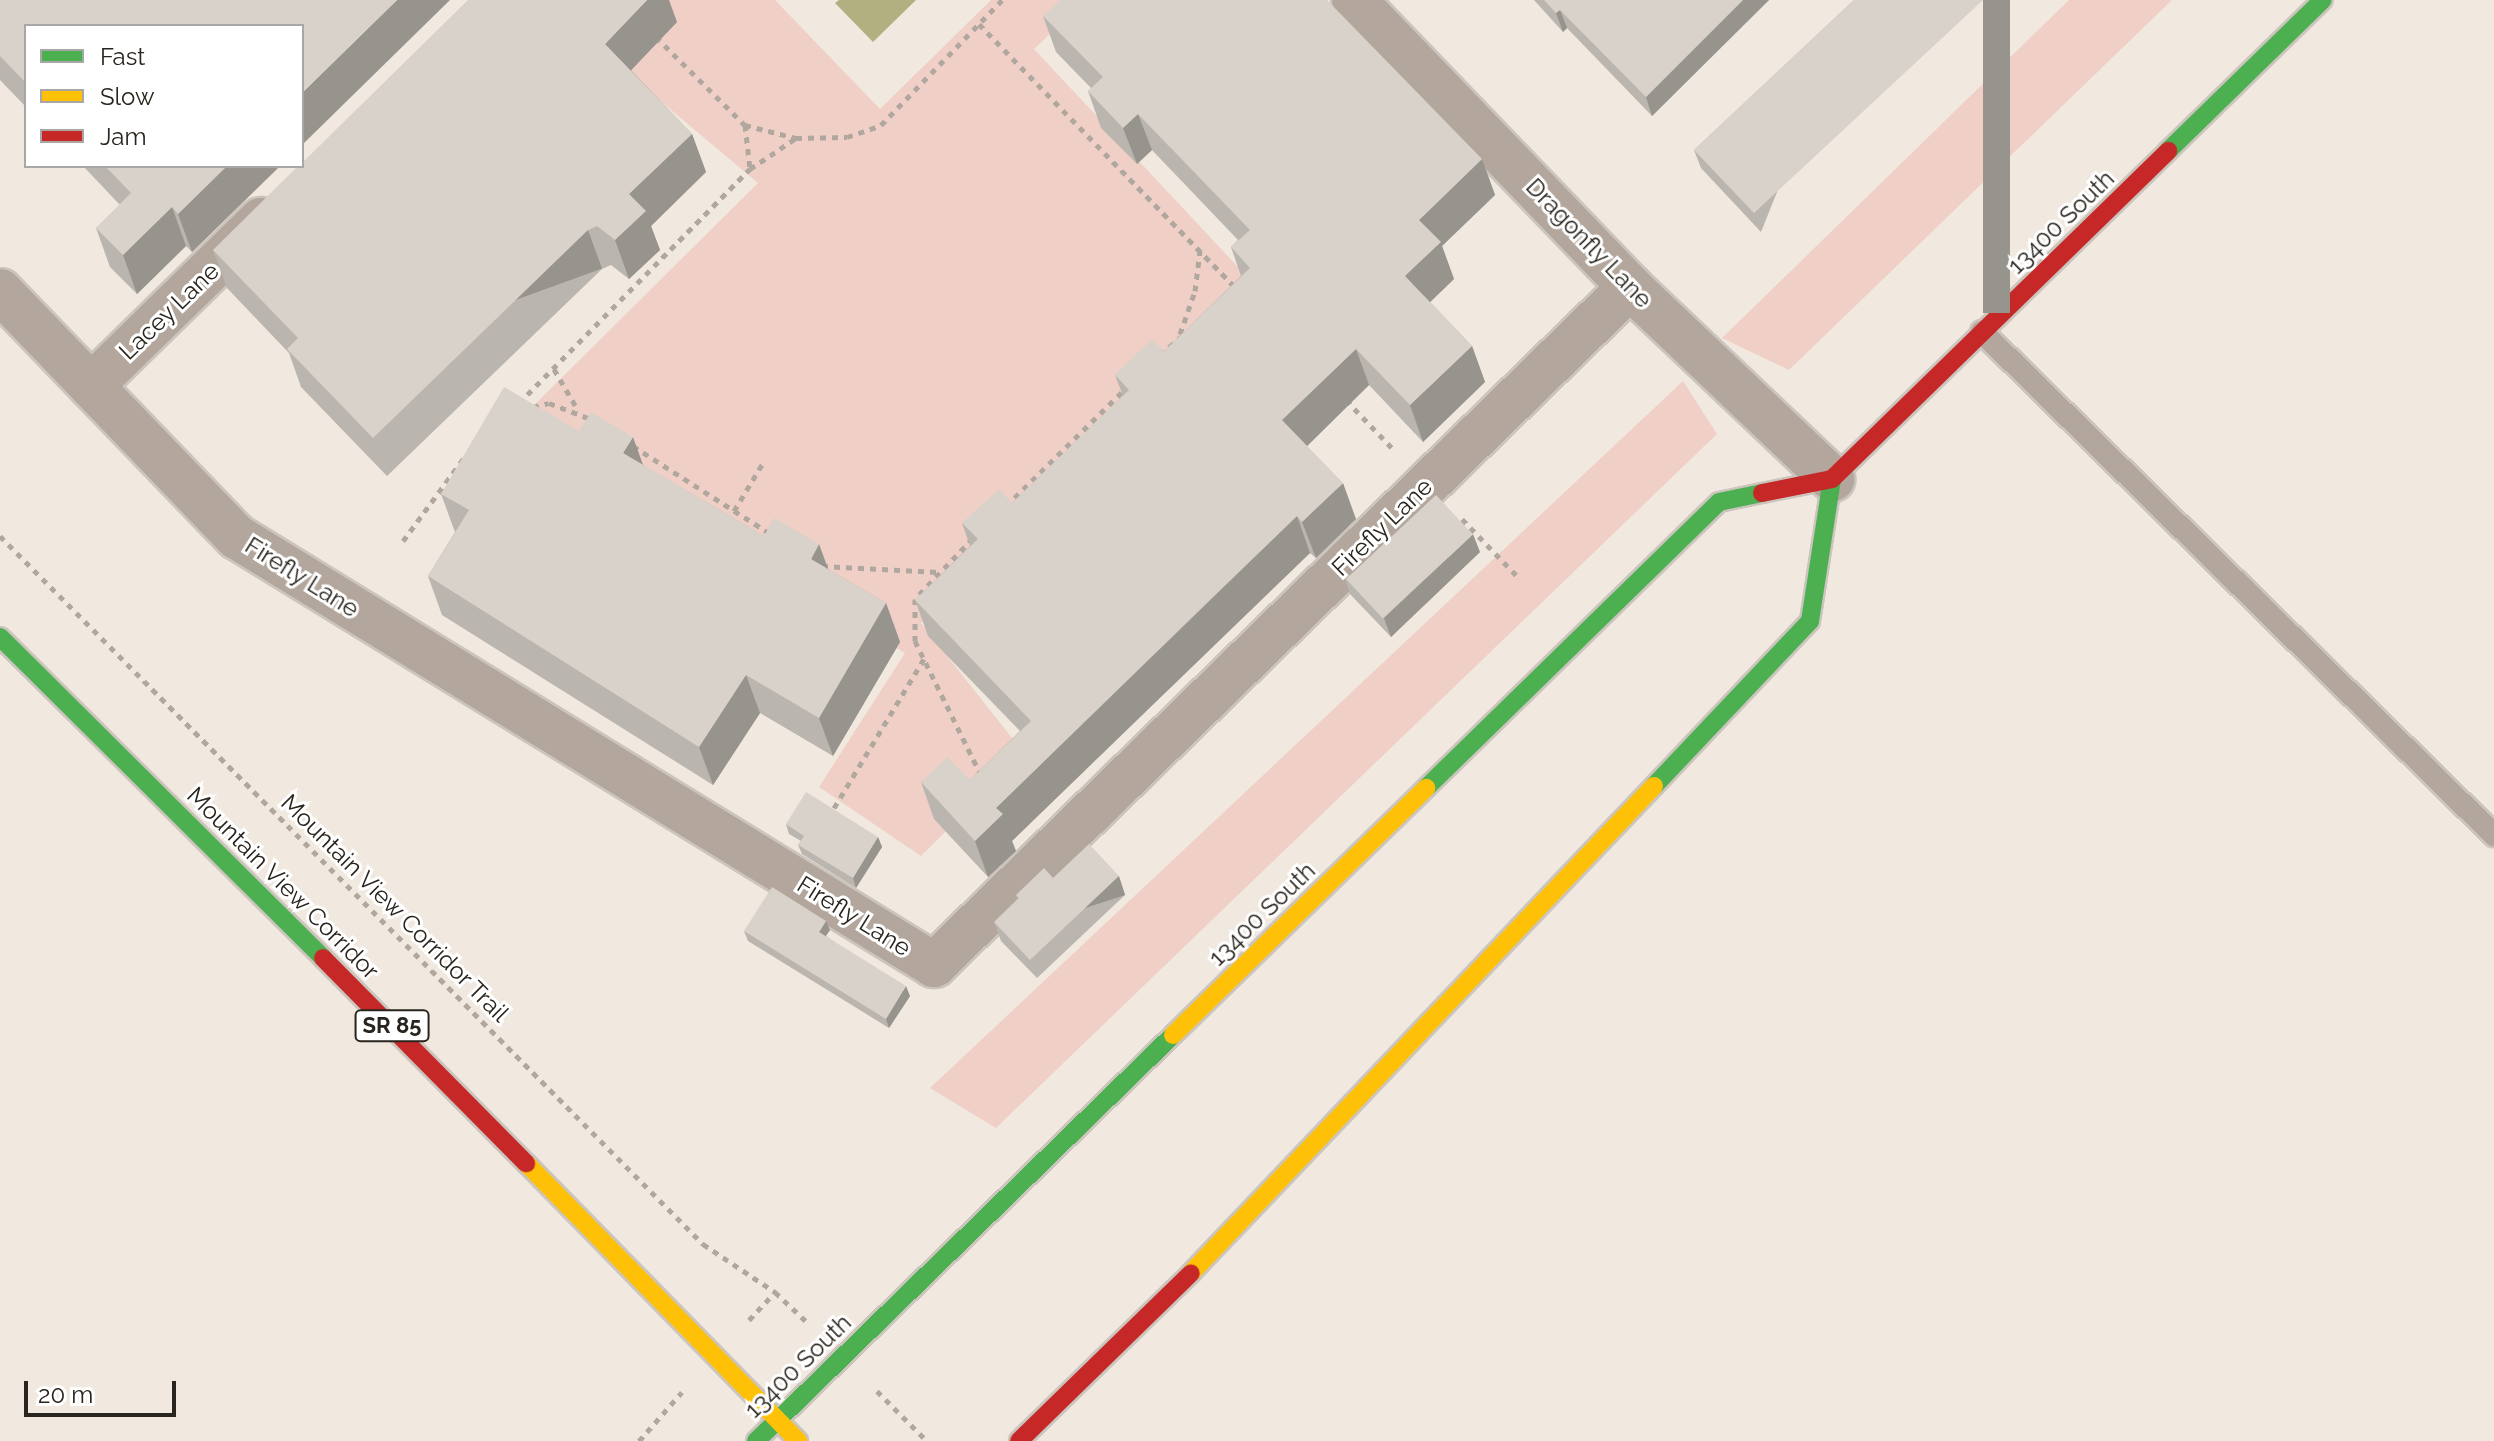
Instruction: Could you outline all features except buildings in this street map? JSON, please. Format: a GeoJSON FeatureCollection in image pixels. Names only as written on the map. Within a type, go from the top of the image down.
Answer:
{"type":"FeatureCollection","features":[{"type":"Feature","properties":{"kind":"main road","name":"13400 South"},"geometry":{"type":"LineString","coordinates":[[756,1441],[1719,502],[1832,479],[2323,0]]}},
{"type":"Feature","properties":{"kind":"main road"},"geometry":{"type":"LineString","coordinates":[[1019,1441],[1189,1276],[1810,621],[1832,479]]}},
{"type":"Feature","properties":{"kind":"main road","name":"Mountain View Corridor"},"geometry":{"type":"LineString","coordinates":[[0,637],[798,1441]]}},
{"type":"Feature","properties":{"kind":"street","name":"Dragonfly Lane"},"geometry":{"type":"LineString","coordinates":[[1354,0],[1630,287],[1832,479]]}},
{"type":"Feature","properties":{"kind":"street","name":"Lacey Lane"},"geometry":{"type":"LineString","coordinates":[[91,386],[294,188]]}},
{"type":"Feature","properties":{"kind":"street","name":"Firefly Lane"},"geometry":{"type":"LineString","coordinates":[[0,291],[237,537],[934,965],[1630,287]]}},
{"type":"Feature","properties":{"kind":"lane"},"geometry":{"type":"LineString","coordinates":[[1982,332],[2494,835]]}},
{"type":"Feature","properties":{"kind":"path"},"geometry":{"type":"LineString","coordinates":[[650,31],[745,125],[796,138],[847,137],[881,125],[1002,0]]}},
{"type":"Feature","properties":{"kind":"path"},"geometry":{"type":"LineString","coordinates":[[979,24],[1244,295]]}},
{"type":"Feature","properties":{"kind":"path"},"geometry":{"type":"LineString","coordinates":[[745,125],[750,169]]}},
{"type":"Feature","properties":{"kind":"path"},"geometry":{"type":"LineString","coordinates":[[605,427],[579,411],[549,403],[509,413],[750,169],[796,138]]}},
{"type":"Feature","properties":{"kind":"path"},"geometry":{"type":"LineString","coordinates":[[1147,367],[1180,334],[1195,291],[1200,250]]}},
{"type":"Feature","properties":{"kind":"path"},"geometry":{"type":"LineString","coordinates":[[1180,334],[1195,330]]}},
{"type":"Feature","properties":{"kind":"path"},"geometry":{"type":"LineString","coordinates":[[554,369],[579,411]]}},
{"type":"Feature","properties":{"kind":"path"},"geometry":{"type":"LineString","coordinates":[[994,518],[1136,378]]}},
{"type":"Feature","properties":{"kind":"path"},"geometry":{"type":"LineString","coordinates":[[1342,395],[1401,457]]}},
{"type":"Feature","properties":{"kind":"path"},"geometry":{"type":"LineString","coordinates":[[630,444],[783,542]]}},
{"type":"Feature","properties":{"kind":"path"},"geometry":{"type":"LineString","coordinates":[[403,541],[468,452]]}},
{"type":"Feature","properties":{"kind":"path"},"geometry":{"type":"LineString","coordinates":[[734,511],[763,463]]}},
{"type":"Feature","properties":{"kind":"path"},"geometry":{"type":"LineString","coordinates":[[1450,507],[1520,579]]}},
{"type":"Feature","properties":{"kind":"path"},"geometry":{"type":"LineString","coordinates":[[983,529],[915,599],[915,641],[986,786]]}},
{"type":"Feature","properties":{"kind":"path","name":"Mountain View Corridor Trail"},"geometry":{"type":"LineString","coordinates":[[0,536],[703,1244],[775,1292]]}},
{"type":"Feature","properties":{"kind":"path"},"geometry":{"type":"LineString","coordinates":[[807,558],[820,566],[939,572]]}},
{"type":"Feature","properties":{"kind":"path"},"geometry":{"type":"LineString","coordinates":[[834,808],[924,659]]}},
{"type":"Feature","properties":{"kind":"path"},"geometry":{"type":"LineString","coordinates":[[639,1441],[662,1413]]}},
{"type":"Feature","properties":{"kind":"shaded area"},"geometry":{"type":"Polygon","coordinates":[[[630,0],[775,0],[880,109],[991,0],[1086,0],[1034,49],[1268,299],[921,623],[1024,753],[921,856],[819,787],[905,653],[514,425],[758,183],[589,41],[630,0]]]}},
{"type":"Feature","properties":{"kind":"shaded area"},"geometry":{"type":"Polygon","coordinates":[[[839,0],[916,0],[873,42],[835,3],[839,0]]]}},
{"type":"Feature","properties":{"kind":"shaded area"},"geometry":{"type":"Polygon","coordinates":[[[2069,0],[2172,0],[1789,370],[1722,338],[2069,0]]]}},
{"type":"Feature","properties":{"kind":"shaded area"},"geometry":{"type":"Polygon","coordinates":[[[1683,381],[1717,434],[996,1128],[930,1088],[1683,381]]]}},
{"type":"Feature","properties":{"kind":"traffic: fast"},"geometry":{"type":"LineString","coordinates":[[2168,151],[2323,0]]}},
{"type":"Feature","properties":{"kind":"traffic: fast"},"geometry":{"type":"LineString","coordinates":[[1654,786],[1810,621],[1832,479]]}},
{"type":"Feature","properties":{"kind":"traffic: fast"},"geometry":{"type":"LineString","coordinates":[[1426,788],[1719,502],[1762,493]]}},
{"type":"Feature","properties":{"kind":"traffic: fast"},"geometry":{"type":"LineString","coordinates":[[0,637],[323,958]]}},
{"type":"Feature","properties":{"kind":"traffic: fast"},"geometry":{"type":"LineString","coordinates":[[778,1420],[1173,1035]]}},
{"type":"Feature","properties":{"kind":"traffic: fast"},"geometry":{"type":"LineString","coordinates":[[756,1441],[778,1420]]}},
{"type":"Feature","properties":{"kind":"traffic: slow"},"geometry":{"type":"LineString","coordinates":[[1191,1273],[1654,786]]}},
{"type":"Feature","properties":{"kind":"traffic: slow"},"geometry":{"type":"LineString","coordinates":[[1173,1035],[1426,788]]}},
{"type":"Feature","properties":{"kind":"traffic: slow"},"geometry":{"type":"LineString","coordinates":[[526,1163],[798,1441]]}},
{"type":"Feature","properties":{"kind":"traffic: jam"},"geometry":{"type":"LineString","coordinates":[[1762,493],[1832,479],[2168,151]]}},
{"type":"Feature","properties":{"kind":"traffic: jam"},"geometry":{"type":"LineString","coordinates":[[323,958],[526,1163]]}},
{"type":"Feature","properties":{"kind":"traffic: jam"},"geometry":{"type":"LineString","coordinates":[[1019,1441],[1191,1273]]}}]}
